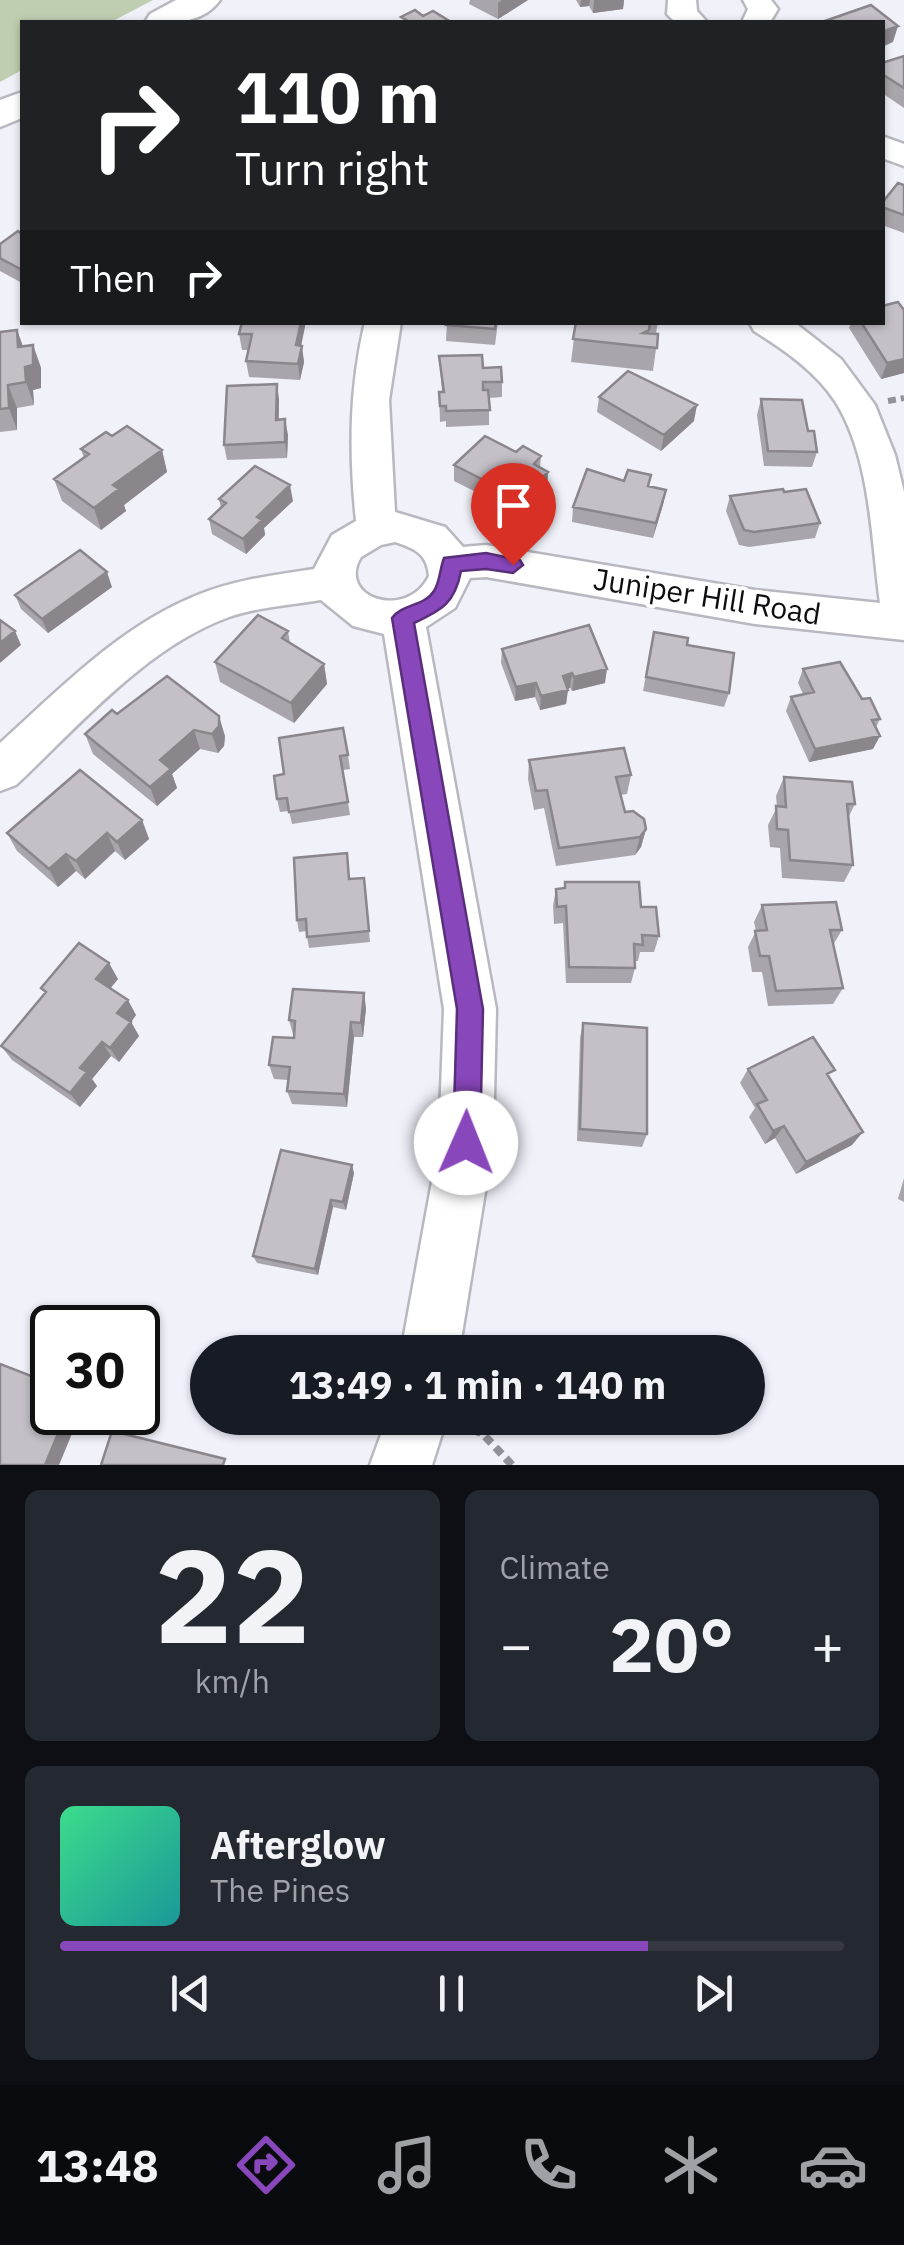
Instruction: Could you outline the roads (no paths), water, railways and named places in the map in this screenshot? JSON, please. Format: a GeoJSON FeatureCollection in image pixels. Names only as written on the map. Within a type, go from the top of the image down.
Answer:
{"type":"FeatureCollection","features":[{"type":"Feature","properties":{"kind":"main road"},"geometry":{"type":"LineString","coordinates":[[167,20],[202,0]]}},
{"type":"Feature","properties":{"kind":"street"},"geometry":{"type":"LineString","coordinates":[[377,529],[367,429],[374,352],[382,325]]}},
{"type":"Feature","properties":{"kind":"street"},"geometry":{"type":"LineString","coordinates":[[772,325],[805,346],[857,407],[876,462],[904,622]]}},
{"type":"Feature","properties":{"kind":"street"},"geometry":{"type":"LineString","coordinates":[[377,529],[416,530],[445,550],[452,564],[446,592],[436,604],[403,618],[384,619],[351,607],[334,582],[338,555],[361,534],[377,529]]}},
{"type":"Feature","properties":{"kind":"street","name":"Juniper Hill Road"},"geometry":{"type":"LineString","coordinates":[[452,564],[486,561],[774,610],[904,622]]}},
{"type":"Feature","properties":{"kind":"street"},"geometry":{"type":"LineString","coordinates":[[0,771],[154,638],[209,607],[250,595],[334,582]]}},
{"type":"Feature","properties":{"kind":"street"},"geometry":{"type":"LineString","coordinates":[[403,618],[470,1009],[466,1143],[433,1335]]}},
{"type":"Feature","properties":{"kind":"street"},"geometry":{"type":"LineString","coordinates":[[402,1465],[425,1435]]}}]}
